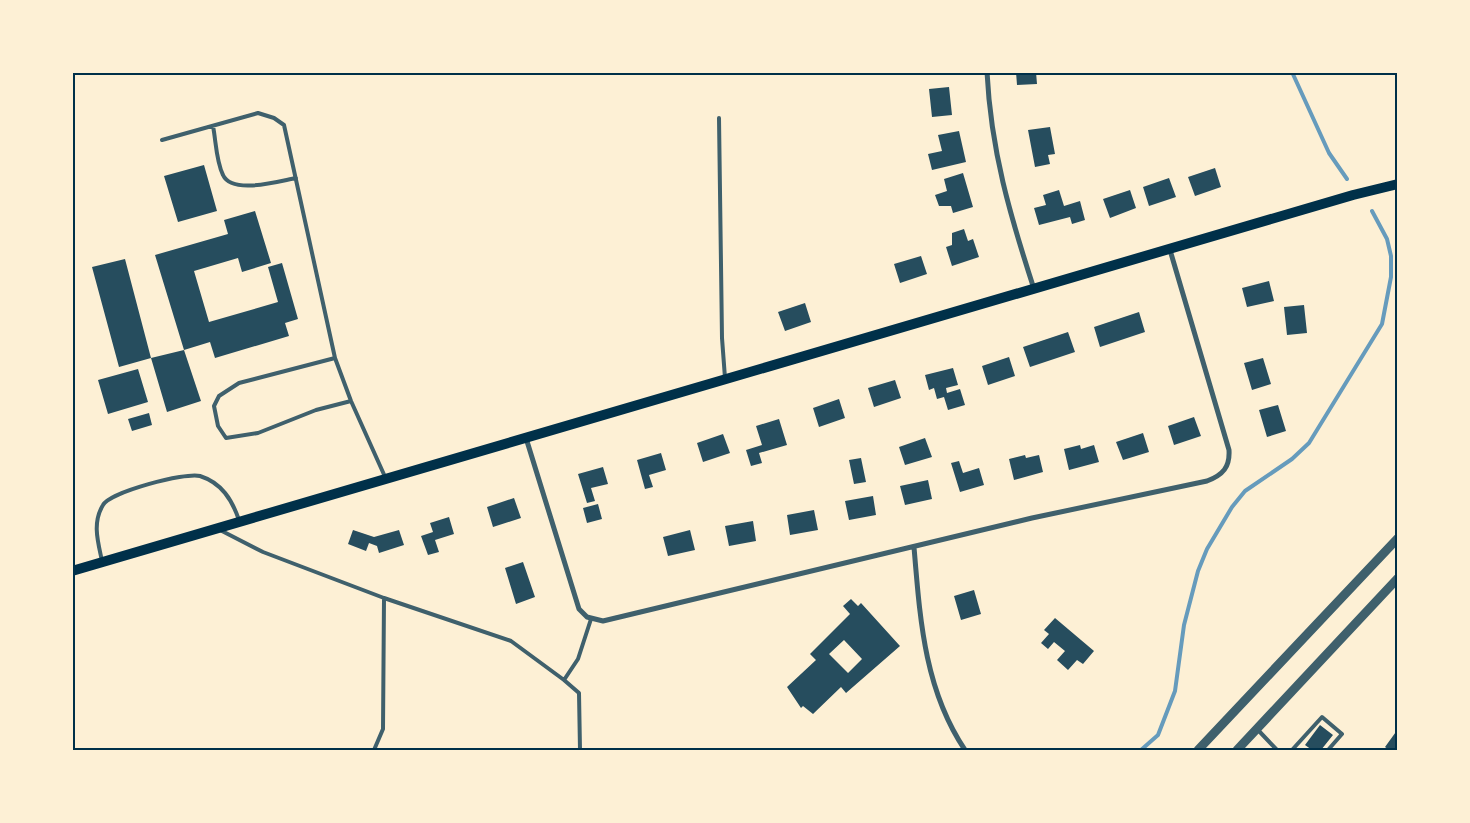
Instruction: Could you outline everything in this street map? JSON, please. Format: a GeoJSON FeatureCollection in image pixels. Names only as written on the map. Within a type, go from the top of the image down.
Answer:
{"type":"FeatureCollection","features":[{"type":"Feature","properties":{"kind":"main road"},"geometry":{"type":"LineString","coordinates":[[72,572],[1398,184]]}},
{"type":"Feature","properties":{"kind":"street"},"geometry":{"type":"LineString","coordinates":[[987,72],[993,137],[1002,187],[1034,290]]}},
{"type":"Feature","properties":{"kind":"street"},"geometry":{"type":"LineString","coordinates":[[526,438],[579,609],[591,619],[603,621],[1032,518],[1207,482],[1224,472],[1230,461],[1229,450],[1170,250]]}},
{"type":"Feature","properties":{"kind":"street"},"geometry":{"type":"LineString","coordinates":[[1198,750],[1398,538]]}},
{"type":"Feature","properties":{"kind":"street"},"geometry":{"type":"LineString","coordinates":[[914,547],[920,616],[928,667],[941,705],[965,750]]}},
{"type":"Feature","properties":{"kind":"street"},"geometry":{"type":"LineString","coordinates":[[1237,750],[1398,578]]}},
{"type":"Feature","properties":{"kind":"lane"},"geometry":{"type":"LineString","coordinates":[[162,140],[258,113],[274,118],[284,125],[335,358],[351,401],[387,481]]}},
{"type":"Feature","properties":{"kind":"lane"},"geometry":{"type":"LineString","coordinates":[[719,118],[722,338],[725,380]]}},
{"type":"Feature","properties":{"kind":"lane"},"geometry":{"type":"LineString","coordinates":[[212,126],[223,176],[229,182],[248,186],[296,178]]}},
{"type":"Feature","properties":{"kind":"lane"},"geometry":{"type":"LineString","coordinates":[[335,358],[239,383],[228,388],[216,401],[214,415],[224,435],[229,438],[258,433],[316,410],[351,401]]}},
{"type":"Feature","properties":{"kind":"lane"},"geometry":{"type":"LineString","coordinates":[[102,563],[96,520],[104,503],[116,494],[187,476],[199,476],[220,486],[233,504],[240,523]]}},
{"type":"Feature","properties":{"kind":"lane"},"geometry":{"type":"LineString","coordinates":[[218,529],[263,552],[384,598],[511,641],[579,693],[580,750]]}},
{"type":"Feature","properties":{"kind":"lane"},"geometry":{"type":"LineString","coordinates":[[374,750],[383,729],[384,598]]}},
{"type":"Feature","properties":{"kind":"lane"},"geometry":{"type":"LineString","coordinates":[[564,680],[578,659],[591,619]]}},
{"type":"Feature","properties":{"kind":"lane"},"geometry":{"type":"LineString","coordinates":[[1292,750],[1322,717],[1342,734],[1328,750]]}},
{"type":"Feature","properties":{"kind":"lane"},"geometry":{"type":"LineString","coordinates":[[1257,729],[1277,750]]}},
{"type":"Feature","properties":{"kind":"building"},"geometry":{"type":"Polygon","coordinates":[[[1016,72],[1036,72],[1037,84],[1017,85],[1016,72]]]}},
{"type":"Feature","properties":{"kind":"building"},"geometry":{"type":"Polygon","coordinates":[[[949,87],[952,115],[932,117],[929,89],[949,87]]]}},
{"type":"Feature","properties":{"kind":"building"},"geometry":{"type":"Polygon","coordinates":[[[1050,127],[1055,154],[1048,155],[1050,164],[1035,167],[1028,130],[1050,127]]]}},
{"type":"Feature","properties":{"kind":"building"},"geometry":{"type":"Polygon","coordinates":[[[959,131],[966,162],[932,170],[928,154],[942,151],[938,135],[959,131]]]}},
{"type":"Feature","properties":{"kind":"building"},"geometry":{"type":"Polygon","coordinates":[[[204,165],[217,211],[178,222],[164,176],[204,165]]]}},
{"type":"Feature","properties":{"kind":"building"},"geometry":{"type":"Polygon","coordinates":[[[1215,168],[1221,187],[1195,196],[1188,177],[1215,168]]]}},
{"type":"Feature","properties":{"kind":"building"},"geometry":{"type":"Polygon","coordinates":[[[963,173],[973,207],[953,213],[951,206],[939,206],[935,195],[947,191],[944,179],[963,173]]]}},
{"type":"Feature","properties":{"kind":"building"},"geometry":{"type":"Polygon","coordinates":[[[1169,178],[1176,197],[1149,206],[1143,187],[1169,178]]]}},
{"type":"Feature","properties":{"kind":"building"},"geometry":{"type":"Polygon","coordinates":[[[1059,190],[1064,206],[1080,201],[1085,220],[1072,224],[1070,217],[1039,225],[1034,208],[1046,205],[1043,195],[1059,190]]]}},
{"type":"Feature","properties":{"kind":"building"},"geometry":{"type":"Polygon","coordinates":[[[1130,190],[1136,208],[1110,218],[1103,199],[1130,190]]]}},
{"type":"Feature","properties":{"kind":"building"},"geometry":{"type":"Polygon","coordinates":[[[255,211],[271,263],[242,272],[238,258],[194,271],[209,322],[278,302],[268,267],[282,263],[298,319],[285,323],[289,336],[215,358],[210,342],[184,350],[155,255],[228,234],[224,220],[255,211]]]}},
{"type":"Feature","properties":{"kind":"building"},"geometry":{"type":"Polygon","coordinates":[[[964,229],[968,241],[973,239],[979,257],[952,266],[946,247],[952,245],[952,233],[964,229]]]}},
{"type":"Feature","properties":{"kind":"building"},"geometry":{"type":"Polygon","coordinates":[[[921,256],[927,274],[900,283],[894,264],[921,256]]]}},
{"type":"Feature","properties":{"kind":"building"},"geometry":{"type":"Polygon","coordinates":[[[125,259],[151,358],[119,367],[92,267],[125,259]]]}},
{"type":"Feature","properties":{"kind":"building"},"geometry":{"type":"Polygon","coordinates":[[[1269,281],[1274,301],[1247,307],[1242,288],[1269,281]]]}},
{"type":"Feature","properties":{"kind":"building"},"geometry":{"type":"Polygon","coordinates":[[[805,303],[811,322],[785,331],[778,312],[805,303]]]}},
{"type":"Feature","properties":{"kind":"building"},"geometry":{"type":"Polygon","coordinates":[[[1304,305],[1307,333],[1287,335],[1284,307],[1304,305]]]}},
{"type":"Feature","properties":{"kind":"building"},"geometry":{"type":"Polygon","coordinates":[[[1139,312],[1145,332],[1100,347],[1094,327],[1139,312]]]}},
{"type":"Feature","properties":{"kind":"building"},"geometry":{"type":"Polygon","coordinates":[[[1068,332],[1075,352],[1030,367],[1023,347],[1068,332]]]}},
{"type":"Feature","properties":{"kind":"building"},"geometry":{"type":"Polygon","coordinates":[[[184,350],[201,401],[167,412],[151,358],[184,350]]]}},
{"type":"Feature","properties":{"kind":"building"},"geometry":{"type":"Polygon","coordinates":[[[1009,357],[1015,376],[988,385],[982,366],[1009,357]]]}},
{"type":"Feature","properties":{"kind":"building"},"geometry":{"type":"Polygon","coordinates":[[[1263,358],[1271,384],[1252,390],[1244,363],[1263,358]]]}},
{"type":"Feature","properties":{"kind":"building"},"geometry":{"type":"Polygon","coordinates":[[[953,368],[958,385],[946,388],[947,393],[960,389],[965,405],[948,410],[944,397],[937,399],[934,388],[929,390],[925,375],[953,368]]]}},
{"type":"Feature","properties":{"kind":"building"},"geometry":{"type":"Polygon","coordinates":[[[138,369],[148,402],[108,414],[98,380],[138,369]]]}},
{"type":"Feature","properties":{"kind":"building"},"geometry":{"type":"Polygon","coordinates":[[[895,380],[901,398],[874,407],[868,388],[895,380]]]}},
{"type":"Feature","properties":{"kind":"building"},"geometry":{"type":"Polygon","coordinates":[[[839,399],[845,418],[819,427],[813,408],[839,399]]]}},
{"type":"Feature","properties":{"kind":"building"},"geometry":{"type":"Polygon","coordinates":[[[1278,405],[1286,431],[1267,437],[1259,410],[1278,405]]]}},
{"type":"Feature","properties":{"kind":"building"},"geometry":{"type":"Polygon","coordinates":[[[149,413],[152,425],[132,431],[128,419],[149,413]]]}},
{"type":"Feature","properties":{"kind":"building"},"geometry":{"type":"Polygon","coordinates":[[[1194,417],[1201,436],[1174,445],[1168,426],[1194,417]]]}},
{"type":"Feature","properties":{"kind":"building"},"geometry":{"type":"Polygon","coordinates":[[[779,419],[787,445],[759,453],[762,463],[751,466],[746,450],[762,445],[756,426],[779,419]]]}},
{"type":"Feature","properties":{"kind":"building"},"geometry":{"type":"Polygon","coordinates":[[[1143,433],[1149,452],[1123,460],[1116,442],[1143,433]]]}},
{"type":"Feature","properties":{"kind":"building"},"geometry":{"type":"Polygon","coordinates":[[[723,434],[730,453],[703,462],[697,443],[723,434]]]}},
{"type":"Feature","properties":{"kind":"building"},"geometry":{"type":"Polygon","coordinates":[[[925,438],[932,457],[905,465],[899,447],[925,438]]]}},
{"type":"Feature","properties":{"kind":"building"},"geometry":{"type":"Polygon","coordinates":[[[1080,445],[1081,449],[1094,445],[1099,462],[1069,470],[1064,449],[1080,445]]]}},
{"type":"Feature","properties":{"kind":"building"},"geometry":{"type":"Polygon","coordinates":[[[661,453],[666,470],[649,475],[653,487],[645,489],[637,460],[661,453]]]}},
{"type":"Feature","properties":{"kind":"building"},"geometry":{"type":"Polygon","coordinates":[[[1025,455],[1026,458],[1039,455],[1043,472],[1014,480],[1009,459],[1025,455]]]}},
{"type":"Feature","properties":{"kind":"building"},"geometry":{"type":"Polygon","coordinates":[[[861,458],[866,482],[854,484],[849,460],[861,458]]]}},
{"type":"Feature","properties":{"kind":"building"},"geometry":{"type":"Polygon","coordinates":[[[959,461],[963,473],[979,468],[984,485],[960,492],[951,463],[959,461]]]}},
{"type":"Feature","properties":{"kind":"building"},"geometry":{"type":"Polygon","coordinates":[[[603,467],[608,484],[591,488],[595,501],[587,503],[578,474],[603,467]]]}},
{"type":"Feature","properties":{"kind":"building"},"geometry":{"type":"Polygon","coordinates":[[[928,480],[932,499],[905,505],[900,486],[928,480]]]}},
{"type":"Feature","properties":{"kind":"building"},"geometry":{"type":"Polygon","coordinates":[[[873,496],[876,515],[849,520],[845,501],[873,496]]]}},
{"type":"Feature","properties":{"kind":"building"},"geometry":{"type":"Polygon","coordinates":[[[514,498],[521,518],[493,527],[487,507],[514,498]]]}},
{"type":"Feature","properties":{"kind":"building"},"geometry":{"type":"Polygon","coordinates":[[[598,504],[602,519],[587,523],[583,508],[598,504]]]}},
{"type":"Feature","properties":{"kind":"building"},"geometry":{"type":"Polygon","coordinates":[[[814,510],[818,530],[790,535],[787,515],[814,510]]]}},
{"type":"Feature","properties":{"kind":"building"},"geometry":{"type":"Polygon","coordinates":[[[449,517],[454,534],[435,540],[439,552],[428,555],[421,536],[433,532],[430,523],[449,517]]]}},
{"type":"Feature","properties":{"kind":"building"},"geometry":{"type":"Polygon","coordinates":[[[753,521],[756,541],[729,546],[725,526],[753,521]]]}},
{"type":"Feature","properties":{"kind":"building"},"geometry":{"type":"Polygon","coordinates":[[[353,530],[374,537],[399,530],[404,545],[379,553],[377,546],[369,543],[366,551],[348,544],[353,530]]]}},
{"type":"Feature","properties":{"kind":"building"},"geometry":{"type":"Polygon","coordinates":[[[690,530],[695,550],[668,556],[663,537],[690,530]]]}},
{"type":"Feature","properties":{"kind":"building"},"geometry":{"type":"Polygon","coordinates":[[[523,562],[535,597],[516,604],[505,568],[523,562]]]}},
{"type":"Feature","properties":{"kind":"building"},"geometry":{"type":"Polygon","coordinates":[[[974,590],[981,614],[961,620],[954,596],[974,590]]]}},
{"type":"Feature","properties":{"kind":"building"},"geometry":{"type":"Polygon","coordinates":[[[851,599],[858,606],[861,603],[900,646],[846,693],[841,687],[813,714],[803,706],[801,708],[787,687],[816,660],[810,654],[850,614],[843,606],[851,599]],[[844,640],[829,654],[848,673],[862,659],[844,640]]]}},
{"type":"Feature","properties":{"kind":"building"},"geometry":{"type":"Polygon","coordinates":[[[1055,618],[1094,651],[1083,664],[1077,660],[1068,670],[1057,660],[1065,651],[1054,642],[1048,649],[1041,643],[1049,634],[1044,630],[1055,618]]]}},
{"type":"Feature","properties":{"kind":"building"},"geometry":{"type":"Polygon","coordinates":[[[1320,725],[1333,735],[1321,750],[1312,750],[1305,745],[1320,725]]]}},
{"type":"Feature","properties":{"kind":"building"},"geometry":{"type":"Polygon","coordinates":[[[1398,729],[1398,750],[1389,750],[1385,747],[1398,729]]]}},
{"type":"Feature","properties":{"kind":"waterway"},"geometry":{"type":"LineString","coordinates":[[1292,72],[1329,153],[1347,179]]}},
{"type":"Feature","properties":{"kind":"waterway"},"geometry":{"type":"LineString","coordinates":[[1141,750],[1158,735],[1175,691],[1184,625],[1198,571],[1207,549],[1232,507],[1245,491],[1292,459],[1309,443],[1382,324],[1391,277],[1391,256],[1387,239],[1372,211]]}}]}
